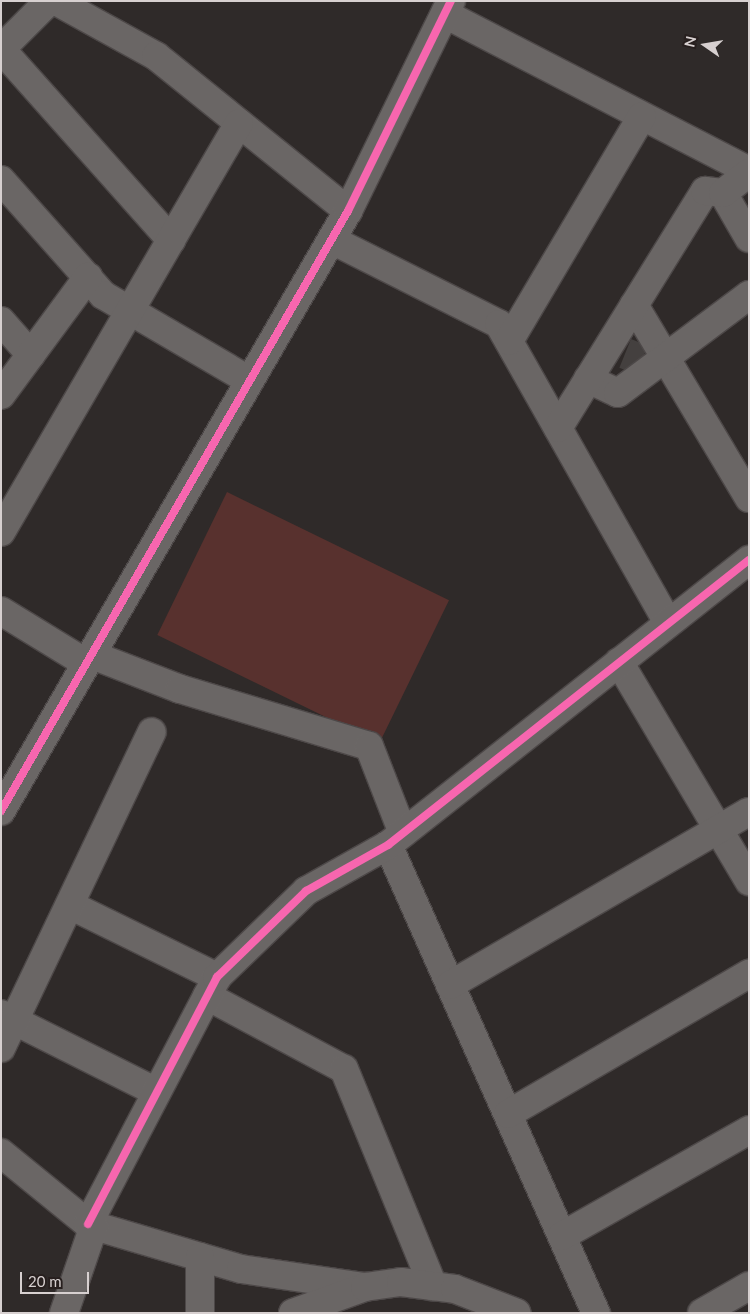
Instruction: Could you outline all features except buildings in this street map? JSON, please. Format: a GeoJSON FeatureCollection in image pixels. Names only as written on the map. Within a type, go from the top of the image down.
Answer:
{"type":"FeatureCollection","features":[{"type":"Feature","properties":{"kind":"street"},"geometry":{"type":"LineString","coordinates":[[49,1],[1,49],[171,240]]}},
{"type":"Feature","properties":{"kind":"street"},"geometry":{"type":"LineString","coordinates":[[56,1],[156,56],[348,211]]}},
{"type":"Feature","properties":{"kind":"street"},"geometry":{"type":"LineString","coordinates":[[2,806],[332,240],[448,8],[642,116],[749,172],[722,193],[705,191],[558,428]]}},
{"type":"Feature","properties":{"kind":"street"},"geometry":{"type":"LineString","coordinates":[[509,341],[642,116]]}},
{"type":"Feature","properties":{"kind":"street"},"geometry":{"type":"LineString","coordinates":[[1,532],[239,123]]}},
{"type":"Feature","properties":{"kind":"street"},"geometry":{"type":"LineString","coordinates":[[1,180],[103,295],[250,381]]}},
{"type":"Feature","properties":{"kind":"street"},"geometry":{"type":"LineString","coordinates":[[722,193],[749,238]]}},
{"type":"Feature","properties":{"kind":"street"},"geometry":{"type":"LineString","coordinates":[[332,240],[499,324],[668,624]]}},
{"type":"Feature","properties":{"kind":"street"},"geometry":{"type":"LineString","coordinates":[[1,395],[88,277]]}},
{"type":"Feature","properties":{"kind":"street"},"geometry":{"type":"LineString","coordinates":[[588,379],[618,394],[749,295]]}},
{"type":"Feature","properties":{"kind":"street"},"geometry":{"type":"LineString","coordinates":[[634,305],[749,498]]}},
{"type":"Feature","properties":{"kind":"street"},"geometry":{"type":"LineString","coordinates":[[1,321],[30,355]]}},
{"type":"Feature","properties":{"kind":"street"},"geometry":{"type":"LineString","coordinates":[[64,1313],[91,1225],[212,986],[306,891],[396,839],[619,662],[747,566]]}},
{"type":"Feature","properties":{"kind":"street"},"geometry":{"type":"LineString","coordinates":[[1,611],[89,659],[180,689],[369,746],[396,839],[450,985],[596,1313]]}},
{"type":"Feature","properties":{"kind":"street"},"geometry":{"type":"LineString","coordinates":[[619,662],[749,881]]}},
{"type":"Feature","properties":{"kind":"street"},"geometry":{"type":"LineString","coordinates":[[1,1048],[8,1017],[70,905],[152,732]]}},
{"type":"Feature","properties":{"kind":"street"},"geometry":{"type":"LineString","coordinates":[[450,985],[749,812]]}},
{"type":"Feature","properties":{"kind":"street"},"geometry":{"type":"LineString","coordinates":[[70,905],[212,986],[344,1069],[433,1286]]}},
{"type":"Feature","properties":{"kind":"street"},"geometry":{"type":"LineString","coordinates":[[508,1114],[749,974]]}},
{"type":"Feature","properties":{"kind":"street"},"geometry":{"type":"LineString","coordinates":[[8,1017],[157,1092]]}},
{"type":"Feature","properties":{"kind":"street"},"geometry":{"type":"LineString","coordinates":[[562,1236],[749,1130]]}},
{"type":"Feature","properties":{"kind":"street"},"geometry":{"type":"LineString","coordinates":[[1,1153],[91,1225],[241,1269],[365,1287]]}},
{"type":"Feature","properties":{"kind":"street"},"geometry":{"type":"LineString","coordinates":[[200,1257],[200,1313]]}},
{"type":"Feature","properties":{"kind":"street"},"geometry":{"type":"LineString","coordinates":[[293,1313],[365,1287],[401,1282],[455,1289],[518,1313]]}},
{"type":"Feature","properties":{"kind":"street"},"geometry":{"type":"LineString","coordinates":[[702,1313],[749,1286]]}},
{"type":"Feature","properties":{"kind":"shaded area"},"geometry":{"type":"Polygon","coordinates":[[[227,492],[449,600],[379,743],[157,635],[227,492]]]}},
{"type":"Feature","properties":{"kind":"cycle path"},"geometry":{"type":"LineString","coordinates":[[1,811],[348,211],[451,1]]}},
{"type":"Feature","properties":{"kind":"cycle path"},"geometry":{"type":"LineString","coordinates":[[88,1224],[217,977],[306,891],[388,845],[749,560]]}}]}
